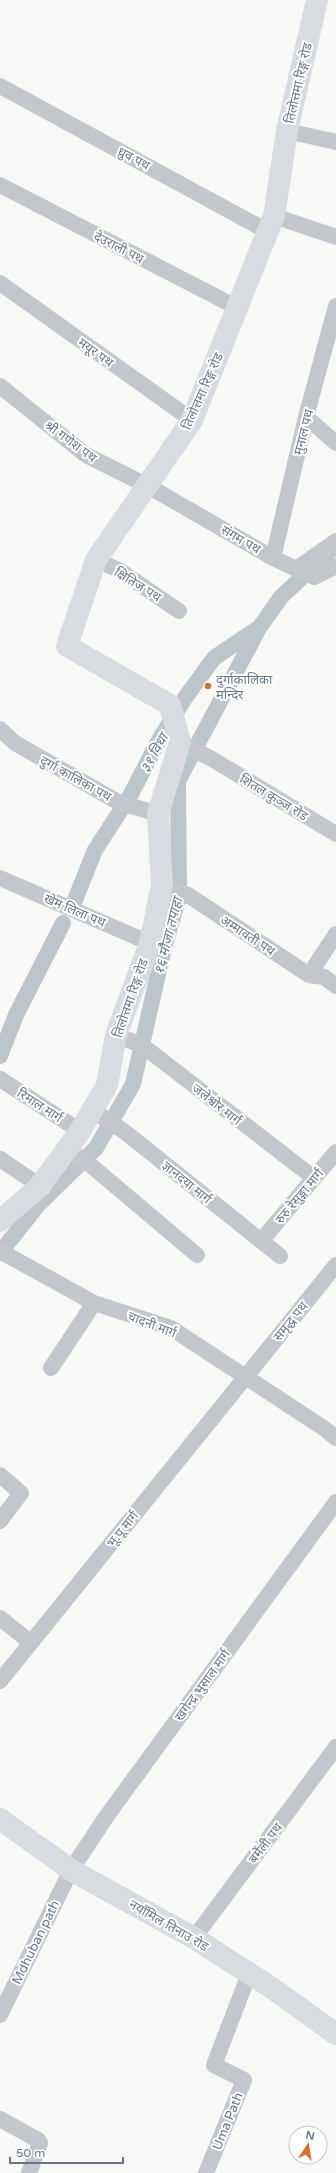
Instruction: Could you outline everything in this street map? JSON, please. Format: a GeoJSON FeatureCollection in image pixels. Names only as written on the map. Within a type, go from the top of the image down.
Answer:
{"type":"FeatureCollection","features":[{"type":"Feature","properties":{"kind":"street","name":"तिलोत्तमा रिङ्ग रोड"},"geometry":{"type":"LineString","coordinates":[[2,1217],[40,1186],[80,1131],[107,1085],[117,1036],[150,943],[162,885],[158,814],[180,742],[170,705],[67,646],[96,560],[192,420],[271,223],[287,131],[317,0]]}},
{"type":"Feature","properties":{"kind":"street","name":"ध्रुव पथ"},"geometry":{"type":"LineString","coordinates":[[0,86],[271,223],[336,237]]}},
{"type":"Feature","properties":{"kind":"street"},"geometry":{"type":"LineString","coordinates":[[287,131],[336,142]]}},
{"type":"Feature","properties":{"kind":"street","name":"देउराली पथ"},"geometry":{"type":"LineString","coordinates":[[0,185],[238,308]]}},
{"type":"Feature","properties":{"kind":"street","name":"मयूर पथ"},"geometry":{"type":"LineString","coordinates":[[0,283],[192,420]]}},
{"type":"Feature","properties":{"kind":"street","name":"मुनाल पथ"},"geometry":{"type":"LineString","coordinates":[[274,558],[306,417],[333,328],[336,306]]}},
{"type":"Feature","properties":{"kind":"street","name":"श्री गणेश पथ"},"geometry":{"type":"LineString","coordinates":[[0,386],[86,455],[148,486]]}},
{"type":"Feature","properties":{"kind":"street"},"geometry":{"type":"LineString","coordinates":[[306,417],[336,443]]}},
{"type":"Feature","properties":{"kind":"street","name":"संगम पथ"},"geometry":{"type":"LineString","coordinates":[[148,486],[274,558],[314,577],[336,566]]}},
{"type":"Feature","properties":{"kind":"street"},"geometry":{"type":"LineString","coordinates":[[296,569],[336,541]]}},
{"type":"Feature","properties":{"kind":"street","name":"क्षितिज पथ"},"geometry":{"type":"LineString","coordinates":[[96,560],[119,570],[179,611]]}},
{"type":"Feature","properties":{"kind":"street","name":"दुर्गा कालिका पथ"},"geometry":{"type":"LineString","coordinates":[[0,729],[15,743],[118,802],[158,814]]}},
{"type":"Feature","properties":{"kind":"street","name":"शितल कुञ्ज रोड"},"geometry":{"type":"LineString","coordinates":[[180,742],[212,759],[336,834]]}},
{"type":"Feature","properties":{"kind":"street","name":"खेम लिला पथ"},"geometry":{"type":"LineString","coordinates":[[0,878],[150,943]]}},
{"type":"Feature","properties":{"kind":"street","name":"अम्मावती पथ"},"geometry":{"type":"LineString","coordinates":[[162,885],[188,895],[309,975],[324,977],[336,986]]}},
{"type":"Feature","properties":{"kind":"street"},"geometry":{"type":"LineString","coordinates":[[309,975],[336,934]]}},
{"type":"Feature","properties":{"kind":"street","name":"जलेश्वोर मार्ग"},"geometry":{"type":"LineString","coordinates":[[117,1036],[143,1046],[314,1178]]}},
{"type":"Feature","properties":{"kind":"street","name":"रिमाल मार्ग"},"geometry":{"type":"LineString","coordinates":[[0,1079],[80,1131]]}},
{"type":"Feature","properties":{"kind":"street","name":"ज्ञानदया मार्ग"},"geometry":{"type":"LineString","coordinates":[[92,1110],[125,1132],[280,1256]]}},
{"type":"Feature","properties":{"kind":"street"},"geometry":{"type":"LineString","coordinates":[[67,1150],[88,1162],[197,1255]]}},
{"type":"Feature","properties":{"kind":"street","name":"रुरु रेसुङ्गा मार्ग"},"geometry":{"type":"LineString","coordinates":[[261,1241],[336,1152]]}},
{"type":"Feature","properties":{"kind":"street"},"geometry":{"type":"LineString","coordinates":[[0,1159],[40,1186]]}},
{"type":"Feature","properties":{"kind":"street","name":"चादनी मार्ग"},"geometry":{"type":"LineString","coordinates":[[0,1251],[94,1303],[172,1328],[244,1377],[325,1429],[336,1438]]}},
{"type":"Feature","properties":{"kind":"street","name":"समृद्ध पथ"},"geometry":{"type":"LineString","coordinates":[[244,1377],[336,1265]]}},
{"type":"Feature","properties":{"kind":"street"},"geometry":{"type":"LineString","coordinates":[[51,1368],[94,1303]]}},
{"type":"Feature","properties":{"kind":"street","name":"भू.पू मार्ग"},"geometry":{"type":"LineString","coordinates":[[0,1681],[30,1642],[173,1468],[244,1377]]}},
{"type":"Feature","properties":{"kind":"street"},"geometry":{"type":"LineString","coordinates":[[0,1475],[22,1493],[0,1521]]}},
{"type":"Feature","properties":{"kind":"street","name":"खगेन्द्र भुसाल मार्ग"},"geometry":{"type":"LineString","coordinates":[[71,1870],[106,1817],[336,1502]]}},
{"type":"Feature","properties":{"kind":"street"},"geometry":{"type":"LineString","coordinates":[[0,1618],[30,1642]]}},
{"type":"Feature","properties":{"kind":"street","name":"बर्मेली पथ"},"geometry":{"type":"LineString","coordinates":[[194,1938],[336,1747]]}},
{"type":"Feature","properties":{"kind":"street","name":"नयाँमिल तिनाउ रोड"},"geometry":{"type":"LineString","coordinates":[[0,1819],[71,1870],[194,1938],[336,2034]]}},
{"type":"Feature","properties":{"kind":"street","name":"Mdhuban path"},"geometry":{"type":"LineString","coordinates":[[0,2015],[71,1870]]}},
{"type":"Feature","properties":{"kind":"street","name":"Uma Path"},"geometry":{"type":"LineString","coordinates":[[206,2173],[244,2080],[214,2065],[249,1974]]}},
{"type":"Feature","properties":{"kind":"street"},"geometry":{"type":"LineString","coordinates":[[0,2119],[38,2140],[40,2143],[29,2173]]}},
{"type":"Feature","properties":{"kind":"waterway","name":"१६ मौजा तपाहा"},"geometry":{"type":"LineString","coordinates":[[0,1253],[38,1205],[96,1148],[133,1084],[164,948],[179,896],[178,781],[259,628],[281,597],[329,552]]}},
{"type":"Feature","properties":{"kind":"waterway","name":"३१ विधा"},"geometry":{"type":"LineString","coordinates":[[75,900],[95,850],[130,796],[159,740],[185,698],[214,658],[257,629]]}},
{"type":"Feature","properties":{"kind":"waterway","name":"३१ विधा"},"geometry":{"type":"LineString","coordinates":[[0,1056],[16,1015],[63,923]]}},
{"type":"Feature","properties":{"kind":"place","name":"दुर्गाकालिका मन्दिर"},"geometry":{"type":"Point","coordinates":[208,686]}}]}
